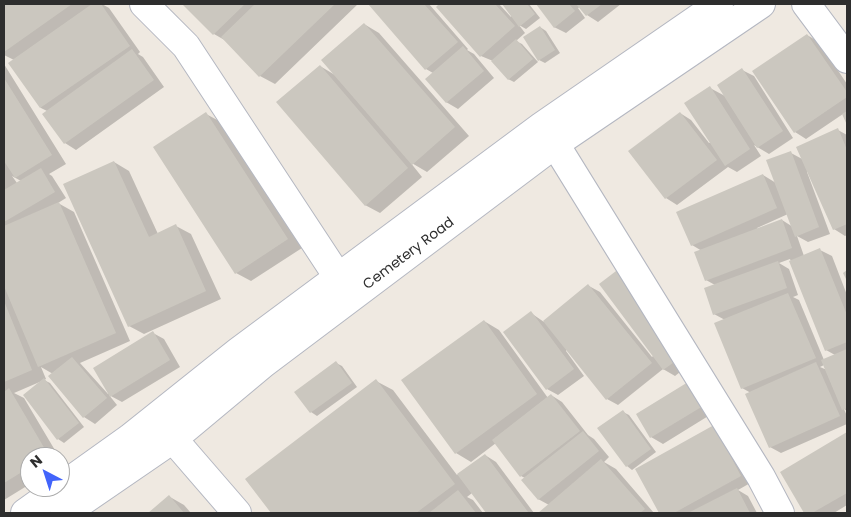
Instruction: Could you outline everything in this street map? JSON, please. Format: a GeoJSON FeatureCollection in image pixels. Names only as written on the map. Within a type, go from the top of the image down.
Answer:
{"type":"FeatureCollection","features":[{"type":"Feature","properties":{"kind":"main road"},"geometry":{"type":"LineString","coordinates":[[144,4],[186,46],[338,277]]}},
{"type":"Feature","properties":{"kind":"main road","name":"Cemetery Road"},"geometry":{"type":"LineString","coordinates":[[25,513],[130,438],[239,351],[542,126],[719,4]]}},
{"type":"Feature","properties":{"kind":"main road","name":"Cemetery Road"},"geometry":{"type":"LineString","coordinates":[[65,513],[173,439],[264,363],[555,144],[761,4]]}},
{"type":"Feature","properties":{"kind":"main road"},"geometry":{"type":"LineString","coordinates":[[806,4],[847,59]]}},
{"type":"Feature","properties":{"kind":"main road"},"geometry":{"type":"LineString","coordinates":[[555,144],[761,477],[780,513]]}},
{"type":"Feature","properties":{"kind":"main road"},"geometry":{"type":"LineString","coordinates":[[173,439],[237,513]]}},
{"type":"Feature","properties":{"kind":"building"},"geometry":{"type":"Polygon","coordinates":[[[4,4],[72,4],[4,52],[4,4]]]}},
{"type":"Feature","properties":{"kind":"building"},"geometry":{"type":"Polygon","coordinates":[[[92,4],[101,4],[130,46],[40,108],[8,63],[92,4]]]}},
{"type":"Feature","properties":{"kind":"building"},"geometry":{"type":"Polygon","coordinates":[[[182,4],[245,4],[213,35],[182,4]]]}},
{"type":"Feature","properties":{"kind":"building"},"geometry":{"type":"Polygon","coordinates":[[[255,4],[335,4],[259,77],[221,37],[255,4]]]}},
{"type":"Feature","properties":{"kind":"building"},"geometry":{"type":"Polygon","coordinates":[[[368,4],[424,4],[458,42],[425,70],[368,4]]]}},
{"type":"Feature","properties":{"kind":"building"},"geometry":{"type":"Polygon","coordinates":[[[439,4],[495,4],[515,26],[480,57],[436,7],[439,4]]]}},
{"type":"Feature","properties":{"kind":"building"},"geometry":{"type":"Polygon","coordinates":[[[502,4],[527,4],[535,14],[519,27],[502,4]]]}},
{"type":"Feature","properties":{"kind":"building"},"geometry":{"type":"Polygon","coordinates":[[[536,4],[569,4],[575,11],[554,28],[536,4]]]}},
{"type":"Feature","properties":{"kind":"building"},"geometry":{"type":"Polygon","coordinates":[[[576,4],[602,4],[586,16],[576,4]]]}},
{"type":"Feature","properties":{"kind":"building"},"geometry":{"type":"Polygon","coordinates":[[[364,23],[455,127],[412,165],[321,60],[364,23]]]}},
{"type":"Feature","properties":{"kind":"building"},"geometry":{"type":"Polygon","coordinates":[[[540,26],[555,50],[538,61],[523,37],[540,26]]]}},
{"type":"Feature","properties":{"kind":"building"},"geometry":{"type":"Polygon","coordinates":[[[807,34],[847,92],[847,97],[794,133],[752,71],[807,34]]]}},
{"type":"Feature","properties":{"kind":"building"},"geometry":{"type":"Polygon","coordinates":[[[516,39],[533,59],[508,80],[491,61],[516,39]]]}},
{"type":"Feature","properties":{"kind":"building"},"geometry":{"type":"Polygon","coordinates":[[[463,46],[484,71],[446,103],[425,79],[463,46]]]}},
{"type":"Feature","properties":{"kind":"building"},"geometry":{"type":"Polygon","coordinates":[[[132,49],[154,80],[64,144],[42,114],[132,49]]]}},
{"type":"Feature","properties":{"kind":"building"},"geometry":{"type":"Polygon","coordinates":[[[320,65],[408,168],[365,206],[276,102],[320,65]]]}},
{"type":"Feature","properties":{"kind":"building"},"geometry":{"type":"Polygon","coordinates":[[[742,68],[783,131],[757,148],[717,85],[742,68]]]}},
{"type":"Feature","properties":{"kind":"building"},"geometry":{"type":"Polygon","coordinates":[[[4,78],[52,155],[15,178],[4,161],[4,78]]]}},
{"type":"Feature","properties":{"kind":"building"},"geometry":{"type":"Polygon","coordinates":[[[710,86],[750,149],[725,166],[684,103],[710,86]]]}},
{"type":"Feature","properties":{"kind":"building"},"geometry":{"type":"Polygon","coordinates":[[[847,111],[847,125],[842,114],[847,111]]]}},
{"type":"Feature","properties":{"kind":"building"},"geometry":{"type":"Polygon","coordinates":[[[206,112],[288,239],[235,274],[153,147],[206,112]]]}},
{"type":"Feature","properties":{"kind":"building"},"geometry":{"type":"Polygon","coordinates":[[[680,112],[717,160],[665,199],[628,151],[680,112]]]}},
{"type":"Feature","properties":{"kind":"building"},"geometry":{"type":"Polygon","coordinates":[[[838,128],[847,150],[847,224],[833,230],[796,147],[838,128]]]}},
{"type":"Feature","properties":{"kind":"building"},"geometry":{"type":"Polygon","coordinates":[[[791,151],[819,227],[795,237],[766,160],[791,151]]]}},
{"type":"Feature","properties":{"kind":"building"},"geometry":{"type":"Polygon","coordinates":[[[114,161],[149,237],[176,224],[206,291],[128,327],[63,184],[114,161]]]}},
{"type":"Feature","properties":{"kind":"building"},"geometry":{"type":"Polygon","coordinates":[[[41,168],[55,192],[4,222],[4,190],[41,168]]]}},
{"type":"Feature","properties":{"kind":"building"},"geometry":{"type":"Polygon","coordinates":[[[763,174],[777,208],[691,246],[676,212],[763,174]]]}},
{"type":"Feature","properties":{"kind":"building"},"geometry":{"type":"Polygon","coordinates":[[[59,202],[116,333],[38,367],[4,286],[4,226],[59,202]]]}},
{"type":"Feature","properties":{"kind":"building"},"geometry":{"type":"Polygon","coordinates":[[[782,219],[792,248],[705,281],[694,252],[782,219]]]}},
{"type":"Feature","properties":{"kind":"building"},"geometry":{"type":"Polygon","coordinates":[[[820,248],[847,315],[847,342],[825,351],[789,261],[820,248]]]}},
{"type":"Feature","properties":{"kind":"building"},"geometry":{"type":"Polygon","coordinates":[[[778,261],[787,288],[713,315],[704,288],[778,261]]]}},
{"type":"Feature","properties":{"kind":"building"},"geometry":{"type":"Polygon","coordinates":[[[620,268],[684,355],[663,370],[599,284],[620,268]]]}},
{"type":"Feature","properties":{"kind":"building"},"geometry":{"type":"Polygon","coordinates":[[[847,270],[847,281],[843,273],[847,270]]]}},
{"type":"Feature","properties":{"kind":"building"},"geometry":{"type":"Polygon","coordinates":[[[588,284],[652,363],[606,400],[543,321],[588,284]]]}},
{"type":"Feature","properties":{"kind":"building"},"geometry":{"type":"Polygon","coordinates":[[[788,293],[816,358],[741,389],[714,323],[788,293]]]}},
{"type":"Feature","properties":{"kind":"building"},"geometry":{"type":"Polygon","coordinates":[[[4,301],[32,370],[4,382],[4,301]]]}},
{"type":"Feature","properties":{"kind":"building"},"geometry":{"type":"Polygon","coordinates":[[[531,311],[574,369],[546,390],[503,332],[531,311]]]}},
{"type":"Feature","properties":{"kind":"building"},"geometry":{"type":"Polygon","coordinates":[[[484,320],[537,394],[455,454],[401,380],[484,320]]]}},
{"type":"Feature","properties":{"kind":"building"},"geometry":{"type":"Polygon","coordinates":[[[153,331],[170,360],[110,397],[93,368],[153,331]]]}},
{"type":"Feature","properties":{"kind":"building"},"geometry":{"type":"Polygon","coordinates":[[[847,349],[847,408],[842,410],[821,360],[847,349]]]}},
{"type":"Feature","properties":{"kind":"building"},"geometry":{"type":"Polygon","coordinates":[[[72,357],[107,398],[83,418],[48,376],[72,357]]]}},
{"type":"Feature","properties":{"kind":"building"},"geometry":{"type":"Polygon","coordinates":[[[336,361],[352,383],[310,413],[294,392],[336,361]]]}},
{"type":"Feature","properties":{"kind":"building"},"geometry":{"type":"Polygon","coordinates":[[[816,362],[840,416],[769,448],[745,394],[816,362]]]}},
{"type":"Feature","properties":{"kind":"building"},"geometry":{"type":"Polygon","coordinates":[[[44,378],[79,423],[57,440],[23,395],[44,378]]]}},
{"type":"Feature","properties":{"kind":"building"},"geometry":{"type":"Polygon","coordinates":[[[376,379],[455,484],[416,513],[271,513],[245,479],[376,379]]]}},
{"type":"Feature","properties":{"kind":"building"},"geometry":{"type":"Polygon","coordinates":[[[693,379],[708,403],[650,438],[636,414],[693,379]]]}},
{"type":"Feature","properties":{"kind":"building"},"geometry":{"type":"Polygon","coordinates":[[[9,388],[44,447],[20,447],[20,473],[4,483],[4,392],[9,388]]]}},
{"type":"Feature","properties":{"kind":"building"},"geometry":{"type":"Polygon","coordinates":[[[551,394],[580,431],[520,477],[492,440],[551,394]]]}},
{"type":"Feature","properties":{"kind":"building"},"geometry":{"type":"Polygon","coordinates":[[[623,410],[651,449],[626,467],[597,428],[623,410]]]}},
{"type":"Feature","properties":{"kind":"building"},"geometry":{"type":"Polygon","coordinates":[[[714,425],[741,476],[674,513],[659,513],[635,469],[714,425]]]}},
{"type":"Feature","properties":{"kind":"building"},"geometry":{"type":"Polygon","coordinates":[[[583,431],[599,451],[538,500],[521,480],[583,431]]]}},
{"type":"Feature","properties":{"kind":"building"},"geometry":{"type":"Polygon","coordinates":[[[847,432],[847,493],[812,513],[804,513],[780,472],[847,432]]]}},
{"type":"Feature","properties":{"kind":"building"},"geometry":{"type":"Polygon","coordinates":[[[485,454],[527,513],[486,513],[457,474],[485,454]]]}},
{"type":"Feature","properties":{"kind":"building"},"geometry":{"type":"Polygon","coordinates":[[[601,459],[645,509],[640,513],[538,513],[601,459]]]}},
{"type":"Feature","properties":{"kind":"building"},"geometry":{"type":"Polygon","coordinates":[[[737,488],[750,513],[688,513],[737,488]]]}},
{"type":"Feature","properties":{"kind":"building"},"geometry":{"type":"Polygon","coordinates":[[[458,490],[476,513],[429,513],[458,490]]]}},
{"type":"Feature","properties":{"kind":"building"},"geometry":{"type":"Polygon","coordinates":[[[169,495],[184,513],[148,513],[169,495]]]}}]}
